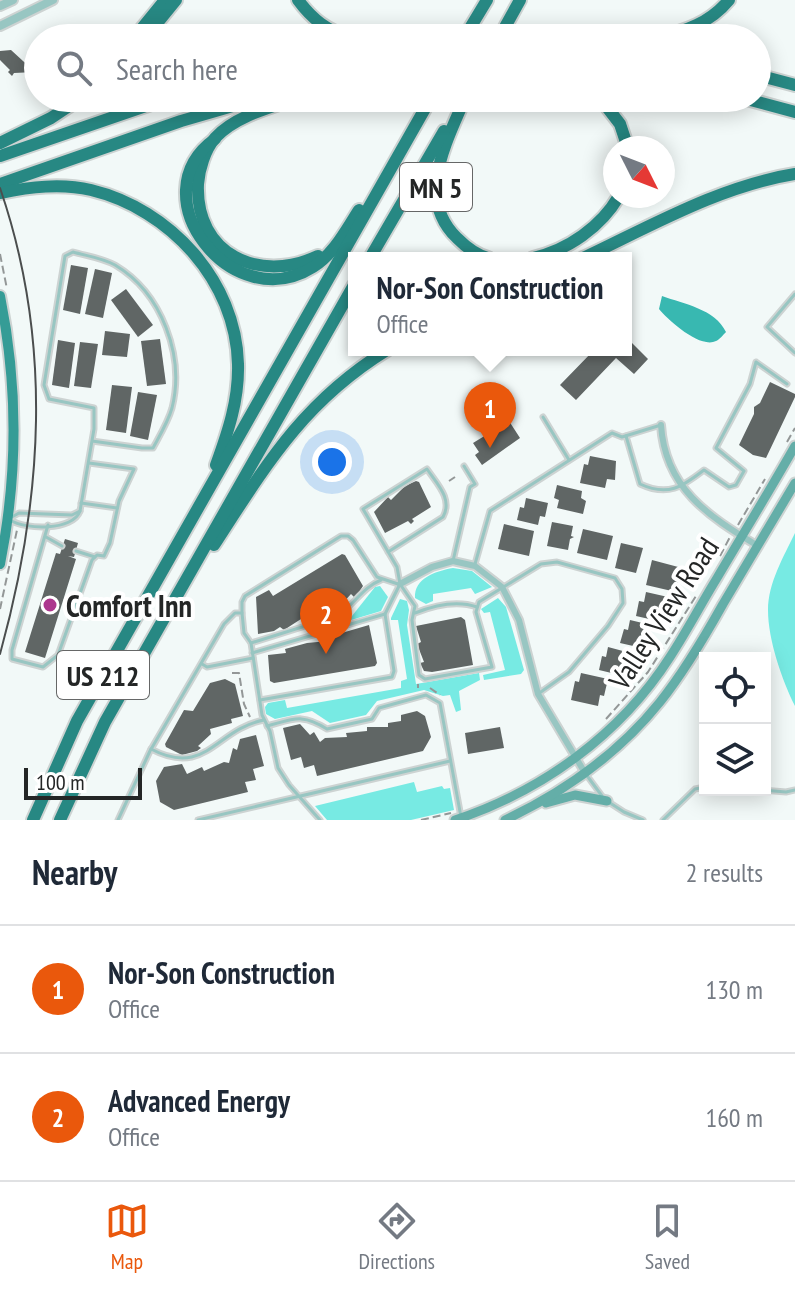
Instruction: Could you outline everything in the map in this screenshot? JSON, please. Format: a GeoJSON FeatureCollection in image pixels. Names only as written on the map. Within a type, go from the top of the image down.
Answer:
{"type":"FeatureCollection","features":[{"type":"Feature","properties":{"kind":"highway"},"geometry":{"type":"LineString","coordinates":[[145,24],[165,0]]}},
{"type":"Feature","properties":{"kind":"highway"},"geometry":{"type":"LineString","coordinates":[[156,24],[176,0]]}},
{"type":"Feature","properties":{"kind":"highway"},"geometry":{"type":"LineString","coordinates":[[298,0],[320,24]]}},
{"type":"Feature","properties":{"kind":"highway"},"geometry":{"type":"LineString","coordinates":[[472,24],[484,0]]}},
{"type":"Feature","properties":{"kind":"highway"},"geometry":{"type":"LineString","coordinates":[[700,24],[729,0]]}},
{"type":"Feature","properties":{"kind":"highway"},"geometry":{"type":"LineString","coordinates":[[507,24],[519,2]]}},
{"type":"Feature","properties":{"kind":"highway"},"geometry":{"type":"LineString","coordinates":[[771,79],[795,85]]}},
{"type":"Feature","properties":{"kind":"highway"},"geometry":{"type":"LineString","coordinates":[[771,106],[795,112]]}},
{"type":"Feature","properties":{"kind":"highway"},"geometry":{"type":"LineString","coordinates":[[0,143],[60,112]]}},
{"type":"Feature","properties":{"kind":"highway"},"geometry":{"type":"LineString","coordinates":[[0,156],[128,112]]}},
{"type":"Feature","properties":{"kind":"highway"},"geometry":{"type":"LineString","coordinates":[[0,184],[212,112]]}},
{"type":"Feature","properties":{"kind":"highway"},"geometry":{"type":"LineString","coordinates":[[261,112],[245,118],[215,139],[203,162],[198,198],[206,225],[228,253],[252,265],[279,268],[305,262],[340,240],[422,112]]}},
{"type":"Feature","properties":{"kind":"highway","name":"US 212"},"geometry":{"type":"LineString","coordinates":[[33,820],[77,721],[422,112]]}},
{"type":"Feature","properties":{"kind":"highway"},"geometry":{"type":"LineString","coordinates":[[374,252],[457,112]]}},
{"type":"Feature","properties":{"kind":"highway","name":"MN 5"},"geometry":{"type":"LineString","coordinates":[[459,112],[441,153],[436,196],[450,232],[464,246],[476,252]]}},
{"type":"Feature","properties":{"kind":"highway"},"geometry":{"type":"LineString","coordinates":[[611,112],[624,136]]}},
{"type":"Feature","properties":{"kind":"highway"},"geometry":{"type":"LineString","coordinates":[[596,252],[705,201],[760,181],[795,174]]}},
{"type":"Feature","properties":{"kind":"highway"},"geometry":{"type":"LineString","coordinates":[[0,193],[36,187],[62,187],[89,190],[135,207],[153,217],[186,244],[223,298],[236,339],[238,384],[234,408],[216,467],[183,535]]}},
{"type":"Feature","properties":{"kind":"highway"},"geometry":{"type":"LineString","coordinates":[[550,252],[582,236],[600,222],[610,208]]}},
{"type":"Feature","properties":{"kind":"highway","name":"US 212"},"geometry":{"type":"LineString","coordinates":[[60,820],[105,722],[348,296]]}},
{"type":"Feature","properties":{"kind":"highway"},"geometry":{"type":"LineString","coordinates":[[157,631],[272,457],[307,413],[347,377],[378,356]]}},
{"type":"Feature","properties":{"kind":"main road"},"geometry":{"type":"LineString","coordinates":[[0,296],[10,354],[14,414],[13,479],[4,518],[0,564]]}},
{"type":"Feature","properties":{"kind":"main road","name":"Valley View Road"},"geometry":{"type":"LineString","coordinates":[[458,816],[525,790],[576,758],[627,712],[670,658],[738,533],[795,446]]}},
{"type":"Feature","properties":{"kind":"main road","name":"Valley View Road"},"geometry":{"type":"LineString","coordinates":[[505,820],[532,808],[585,773],[638,726],[664,697],[699,646],[795,483]]}},
{"type":"Feature","properties":{"kind":"main road"},"geometry":{"type":"LineString","coordinates":[[532,808],[575,795],[607,801]]}},
{"type":"Feature","properties":{"kind":"street"},"geometry":{"type":"LineString","coordinates":[[0,6],[13,0]]}},
{"type":"Feature","properties":{"kind":"street"},"geometry":{"type":"LineString","coordinates":[[0,26],[53,0]]}},
{"type":"Feature","properties":{"kind":"street"},"geometry":{"type":"LineString","coordinates":[[661,425],[667,460],[681,487],[700,506],[758,546]]}},
{"type":"Feature","properties":{"kind":"street"},"geometry":{"type":"LineString","coordinates":[[400,584],[432,567],[453,561],[475,566],[502,587],[519,620],[538,694],[585,773]]}},
{"type":"Feature","properties":{"kind":"lane"},"geometry":{"type":"LineString","coordinates":[[4,518],[18,525],[70,524],[80,511],[92,441],[94,408],[49,399],[44,385],[65,256],[73,252],[115,265],[135,282],[166,324],[175,367],[172,408],[153,448],[92,441]]}},
{"type":"Feature","properties":{"kind":"lane"},"geometry":{"type":"LineString","coordinates":[[795,294],[767,327],[795,353]]}},
{"type":"Feature","properties":{"kind":"lane"},"geometry":{"type":"LineString","coordinates":[[626,436],[640,484],[653,490],[681,487],[704,470],[729,487],[736,485],[744,471],[716,448],[750,384],[756,362],[787,384]]}},
{"type":"Feature","properties":{"kind":"lane"},"geometry":{"type":"LineString","coordinates":[[543,417],[569,460]]}},
{"type":"Feature","properties":{"kind":"lane"},"geometry":{"type":"LineString","coordinates":[[475,566],[490,511],[612,433],[626,436],[661,425]]}},
{"type":"Feature","properties":{"kind":"lane"},"geometry":{"type":"LineString","coordinates":[[76,551],[95,557],[104,556],[117,508],[134,469],[89,463]]}},
{"type":"Feature","properties":{"kind":"lane"},"geometry":{"type":"LineString","coordinates":[[453,561],[470,487],[475,484],[464,466]]}},
{"type":"Feature","properties":{"kind":"lane"},"geometry":{"type":"LineString","coordinates":[[388,552],[443,517],[446,511],[446,499],[427,469],[363,509],[388,552],[397,567],[400,584],[415,606],[412,620],[419,675],[425,679],[492,667],[476,612],[479,602],[533,568],[557,562],[615,578],[622,589],[623,603],[608,626],[569,672],[538,694]]}},
{"type":"Feature","properties":{"kind":"lane"},"geometry":{"type":"LineString","coordinates":[[81,503],[117,508]]}},
{"type":"Feature","properties":{"kind":"lane"},"geometry":{"type":"LineString","coordinates":[[4,518],[19,513],[72,515],[80,511]]}},
{"type":"Feature","properties":{"kind":"lane"},"geometry":{"type":"LineString","coordinates":[[48,525],[12,659],[43,667],[54,660],[95,557]]}},
{"type":"Feature","properties":{"kind":"lane"},"geometry":{"type":"LineString","coordinates":[[320,820],[278,768],[264,720],[251,643],[244,633],[242,602],[245,596],[341,536],[353,540],[377,577],[400,584]]}},
{"type":"Feature","properties":{"kind":"lane"},"geometry":{"type":"LineString","coordinates":[[46,537],[62,546]]}},
{"type":"Feature","properties":{"kind":"lane"},"geometry":{"type":"LineString","coordinates":[[251,643],[337,616],[347,610],[368,586],[381,580]]}},
{"type":"Feature","properties":{"kind":"lane"},"geometry":{"type":"LineString","coordinates":[[260,700],[392,677],[394,671],[385,614],[400,584]]}},
{"type":"Feature","properties":{"kind":"lane"},"geometry":{"type":"LineString","coordinates":[[415,613],[465,603],[477,607]]}},
{"type":"Feature","properties":{"kind":"lane"},"geometry":{"type":"LineString","coordinates":[[118,820],[151,749],[224,624],[235,613],[242,613]]}},
{"type":"Feature","properties":{"kind":"lane"},"geometry":{"type":"LineString","coordinates":[[201,664],[207,667],[253,656],[385,614]]}},
{"type":"Feature","properties":{"kind":"lane"},"geometry":{"type":"LineString","coordinates":[[267,726],[304,718],[327,729],[372,719],[379,708],[426,695],[440,703],[458,816]]}},
{"type":"Feature","properties":{"kind":"lane"},"geometry":{"type":"LineString","coordinates":[[151,749],[171,759],[194,758],[211,750],[239,728],[264,720]]}},
{"type":"Feature","properties":{"kind":"lane"},"geometry":{"type":"LineString","coordinates":[[198,820],[450,761]]}},
{"type":"Feature","properties":{"kind":"lane"},"geometry":{"type":"LineString","coordinates":[[585,773],[607,801],[643,820]]}},
{"type":"Feature","properties":{"kind":"lane"},"geometry":{"type":"LineString","coordinates":[[663,820],[699,788]]}},
{"type":"Feature","properties":{"kind":"lane"},"geometry":{"type":"LineString","coordinates":[[771,791],[795,790]]}},
{"type":"Feature","properties":{"kind":"path"},"geometry":{"type":"LineString","coordinates":[[782,451],[795,428]]}},
{"type":"Feature","properties":{"kind":"path"},"geometry":{"type":"LineString","coordinates":[[717,559],[738,533],[769,472]]}},
{"type":"Feature","properties":{"kind":"path"},"geometry":{"type":"LineString","coordinates":[[449,481],[455,477]]}},
{"type":"Feature","properties":{"kind":"path"},"geometry":{"type":"LineString","coordinates":[[0,609],[17,533]]}},
{"type":"Feature","properties":{"kind":"path"},"geometry":{"type":"LineString","coordinates":[[603,722],[648,672],[700,589]]}},
{"type":"Feature","properties":{"kind":"path"},"geometry":{"type":"LineString","coordinates":[[232,673],[239,673],[244,704],[252,722]]}},
{"type":"Feature","properties":{"kind":"path"},"geometry":{"type":"LineString","coordinates":[[430,688],[440,695]]}},
{"type":"Feature","properties":{"kind":"path"},"geometry":{"type":"LineString","coordinates":[[421,820],[458,816]]}},
{"type":"Feature","properties":{"kind":"shaded area"},"geometry":{"type":"Polygon","coordinates":[[[662,296],[707,313],[726,332],[709,342],[693,337],[659,309],[662,296]]]}},
{"type":"Feature","properties":{"kind":"shaded area"},"geometry":{"type":"Polygon","coordinates":[[[795,533],[795,706],[777,660],[768,610],[774,580],[795,533]]]}},
{"type":"Feature","properties":{"kind":"shaded area"},"geometry":{"type":"Polygon","coordinates":[[[453,568],[472,571],[492,587],[475,594],[471,588],[433,594],[433,601],[426,604],[415,598],[422,581],[453,568]]]}},
{"type":"Feature","properties":{"kind":"shaded area"},"geometry":{"type":"Polygon","coordinates":[[[380,586],[388,597],[381,611],[348,621],[375,587],[380,586]]]}},
{"type":"Feature","properties":{"kind":"shaded area"},"geometry":{"type":"Polygon","coordinates":[[[498,598],[506,607],[524,670],[521,674],[484,680],[483,675],[505,670],[490,612],[484,613],[481,609],[498,598]]]}},
{"type":"Feature","properties":{"kind":"shaded area"},"geometry":{"type":"Polygon","coordinates":[[[400,599],[407,601],[409,610],[407,625],[416,684],[479,673],[480,680],[459,691],[461,710],[456,712],[450,695],[424,690],[377,701],[366,715],[330,723],[312,711],[275,719],[266,714],[268,703],[285,700],[287,708],[401,688],[401,681],[407,679],[398,620],[391,620],[400,599]]]}},
{"type":"Feature","properties":{"kind":"shaded area"},"geometry":{"type":"Polygon","coordinates":[[[414,782],[417,792],[442,786],[444,789],[450,788],[454,810],[411,820],[327,820],[315,806],[414,782]]]}},
{"type":"Feature","properties":{"kind":"building"},"geometry":{"type":"Polygon","coordinates":[[[11,50],[24,62],[24,73],[12,76],[0,60],[0,51],[11,50]]]}},
{"type":"Feature","properties":{"kind":"building"},"geometry":{"type":"Polygon","coordinates":[[[71,265],[88,268],[80,314],[63,310],[71,265]]]}},
{"type":"Feature","properties":{"kind":"building"},"geometry":{"type":"Polygon","coordinates":[[[95,269],[112,273],[103,318],[85,314],[95,269]]]}},
{"type":"Feature","properties":{"kind":"building"},"geometry":{"type":"Polygon","coordinates":[[[126,289],[153,325],[138,337],[111,300],[126,289]]]}},
{"type":"Feature","properties":{"kind":"building"},"geometry":{"type":"Polygon","coordinates":[[[105,331],[130,334],[127,357],[102,355],[105,331]]]}},
{"type":"Feature","properties":{"kind":"building"},"geometry":{"type":"Polygon","coordinates":[[[160,339],[166,384],[147,386],[141,341],[160,339]]]}},
{"type":"Feature","properties":{"kind":"building"},"geometry":{"type":"Polygon","coordinates":[[[58,340],[75,343],[69,388],[52,385],[58,340]]]}},
{"type":"Feature","properties":{"kind":"building"},"geometry":{"type":"Polygon","coordinates":[[[80,342],[98,344],[91,388],[74,386],[80,342]]]}},
{"type":"Feature","properties":{"kind":"building"},"geometry":{"type":"Polygon","coordinates":[[[632,343],[648,359],[634,374],[616,358],[576,400],[560,385],[588,356],[632,356],[632,343]]]}},
{"type":"Feature","properties":{"kind":"building"},"geometry":{"type":"Polygon","coordinates":[[[770,382],[795,394],[795,397],[766,458],[753,455],[739,445],[754,414],[754,407],[760,403],[770,382]]]}},
{"type":"Feature","properties":{"kind":"building"},"geometry":{"type":"Polygon","coordinates":[[[112,385],[132,387],[126,433],[106,430],[112,385]]]}},
{"type":"Feature","properties":{"kind":"building"},"geometry":{"type":"Polygon","coordinates":[[[138,392],[157,395],[148,440],[130,436],[138,392]]]}},
{"type":"Feature","properties":{"kind":"building"},"geometry":{"type":"Polygon","coordinates":[[[509,421],[520,438],[482,465],[475,455],[479,452],[473,443],[509,421]]]}},
{"type":"Feature","properties":{"kind":"building"},"geometry":{"type":"Polygon","coordinates":[[[590,456],[616,461],[615,480],[607,479],[605,488],[580,483],[584,464],[588,465],[590,456]]]}},
{"type":"Feature","properties":{"kind":"building"},"geometry":{"type":"Polygon","coordinates":[[[416,481],[431,507],[412,519],[411,524],[408,521],[385,533],[374,512],[388,497],[391,500],[405,486],[416,481]]]}},
{"type":"Feature","properties":{"kind":"building"},"geometry":{"type":"Polygon","coordinates":[[[557,485],[582,491],[581,498],[586,501],[583,514],[557,508],[559,500],[554,498],[557,485]]]}},
{"type":"Feature","properties":{"kind":"building"},"geometry":{"type":"Polygon","coordinates":[[[526,498],[548,503],[545,517],[540,516],[538,525],[517,520],[526,498]]]}},
{"type":"Feature","properties":{"kind":"building"},"geometry":{"type":"Polygon","coordinates":[[[552,522],[573,526],[571,536],[574,537],[570,539],[568,550],[547,546],[552,522]]]}},
{"type":"Feature","properties":{"kind":"building"},"geometry":{"type":"Polygon","coordinates":[[[504,524],[534,531],[529,556],[498,549],[504,524]]]}},
{"type":"Feature","properties":{"kind":"building"},"geometry":{"type":"Polygon","coordinates":[[[583,529],[613,536],[607,560],[577,553],[583,529]]]}},
{"type":"Feature","properties":{"kind":"building","name":"Comfort Inn"},"geometry":{"type":"Polygon","coordinates":[[[65,539],[78,543],[74,557],[68,556],[76,559],[45,658],[25,652],[56,553],[60,554],[65,539]]]}},
{"type":"Feature","properties":{"kind":"building"},"geometry":{"type":"Polygon","coordinates":[[[621,543],[643,548],[636,573],[615,568],[621,543]]]}},
{"type":"Feature","properties":{"kind":"building"},"geometry":{"type":"Polygon","coordinates":[[[342,554],[363,586],[355,598],[351,594],[324,616],[322,612],[304,623],[301,619],[284,630],[280,627],[258,634],[256,597],[269,590],[273,596],[342,554]]]}},
{"type":"Feature","properties":{"kind":"building"},"geometry":{"type":"Polygon","coordinates":[[[652,560],[682,568],[676,592],[646,585],[652,560]]]}},
{"type":"Feature","properties":{"kind":"building"},"geometry":{"type":"Polygon","coordinates":[[[646,592],[668,597],[665,612],[660,611],[658,621],[636,616],[639,601],[644,602],[646,592]]]}},
{"type":"Feature","properties":{"kind":"building"},"geometry":{"type":"Polygon","coordinates":[[[461,617],[465,620],[473,665],[424,671],[420,663],[424,662],[417,644],[421,642],[416,626],[461,617]]]}},
{"type":"Feature","properties":{"kind":"building"},"geometry":{"type":"Polygon","coordinates":[[[630,620],[651,625],[642,648],[620,643],[630,620]]]}},
{"type":"Feature","properties":{"kind":"building"},"geometry":{"type":"Polygon","coordinates":[[[369,625],[377,663],[375,666],[274,683],[270,681],[268,655],[286,653],[285,649],[307,643],[328,641],[328,637],[369,625]]]}},
{"type":"Feature","properties":{"kind":"building"},"geometry":{"type":"Polygon","coordinates":[[[608,647],[634,654],[631,668],[626,667],[624,676],[599,670],[608,647]]]}},
{"type":"Feature","properties":{"kind":"building"},"geometry":{"type":"Polygon","coordinates":[[[581,673],[608,679],[598,706],[571,700],[575,681],[579,682],[581,673]]]}},
{"type":"Feature","properties":{"kind":"building"},"geometry":{"type":"Polygon","coordinates":[[[225,679],[235,684],[243,716],[231,719],[232,723],[210,729],[211,734],[198,746],[201,748],[197,751],[182,755],[166,747],[184,710],[193,711],[210,683],[225,679]]]}},
{"type":"Feature","properties":{"kind":"building"},"geometry":{"type":"Polygon","coordinates":[[[417,711],[425,716],[431,737],[423,751],[317,776],[314,765],[304,768],[301,757],[291,760],[283,728],[300,724],[310,735],[314,732],[320,742],[325,738],[347,737],[346,733],[367,731],[367,727],[388,727],[388,723],[401,721],[401,715],[417,711]]]}},
{"type":"Feature","properties":{"kind":"building"},"geometry":{"type":"Polygon","coordinates":[[[500,727],[504,748],[468,754],[465,733],[500,727]]]}},
{"type":"Feature","properties":{"kind":"building"},"geometry":{"type":"Polygon","coordinates":[[[256,735],[264,766],[253,769],[256,780],[245,782],[248,792],[174,810],[160,802],[156,781],[164,767],[182,764],[187,774],[202,767],[204,771],[224,762],[229,763],[233,748],[237,750],[240,739],[256,735]]]}},
{"type":"Feature","properties":{"kind":"tram line"},"geometry":{"type":"LineString","coordinates":[[0,188],[17,246],[28,304],[35,362],[36,421],[26,537],[0,654]]}},
{"type":"Feature","properties":{"kind":"place","name":"Nor-Son Construction"},"geometry":{"type":"Point","coordinates":[490,448]}},
{"type":"Feature","properties":{"kind":"place","name":"Comfort Inn"},"geometry":{"type":"Point","coordinates":[50,605]}},
{"type":"Feature","properties":{"kind":"place","name":"Advanced Energy"},"geometry":{"type":"Point","coordinates":[326,654]}}]}
